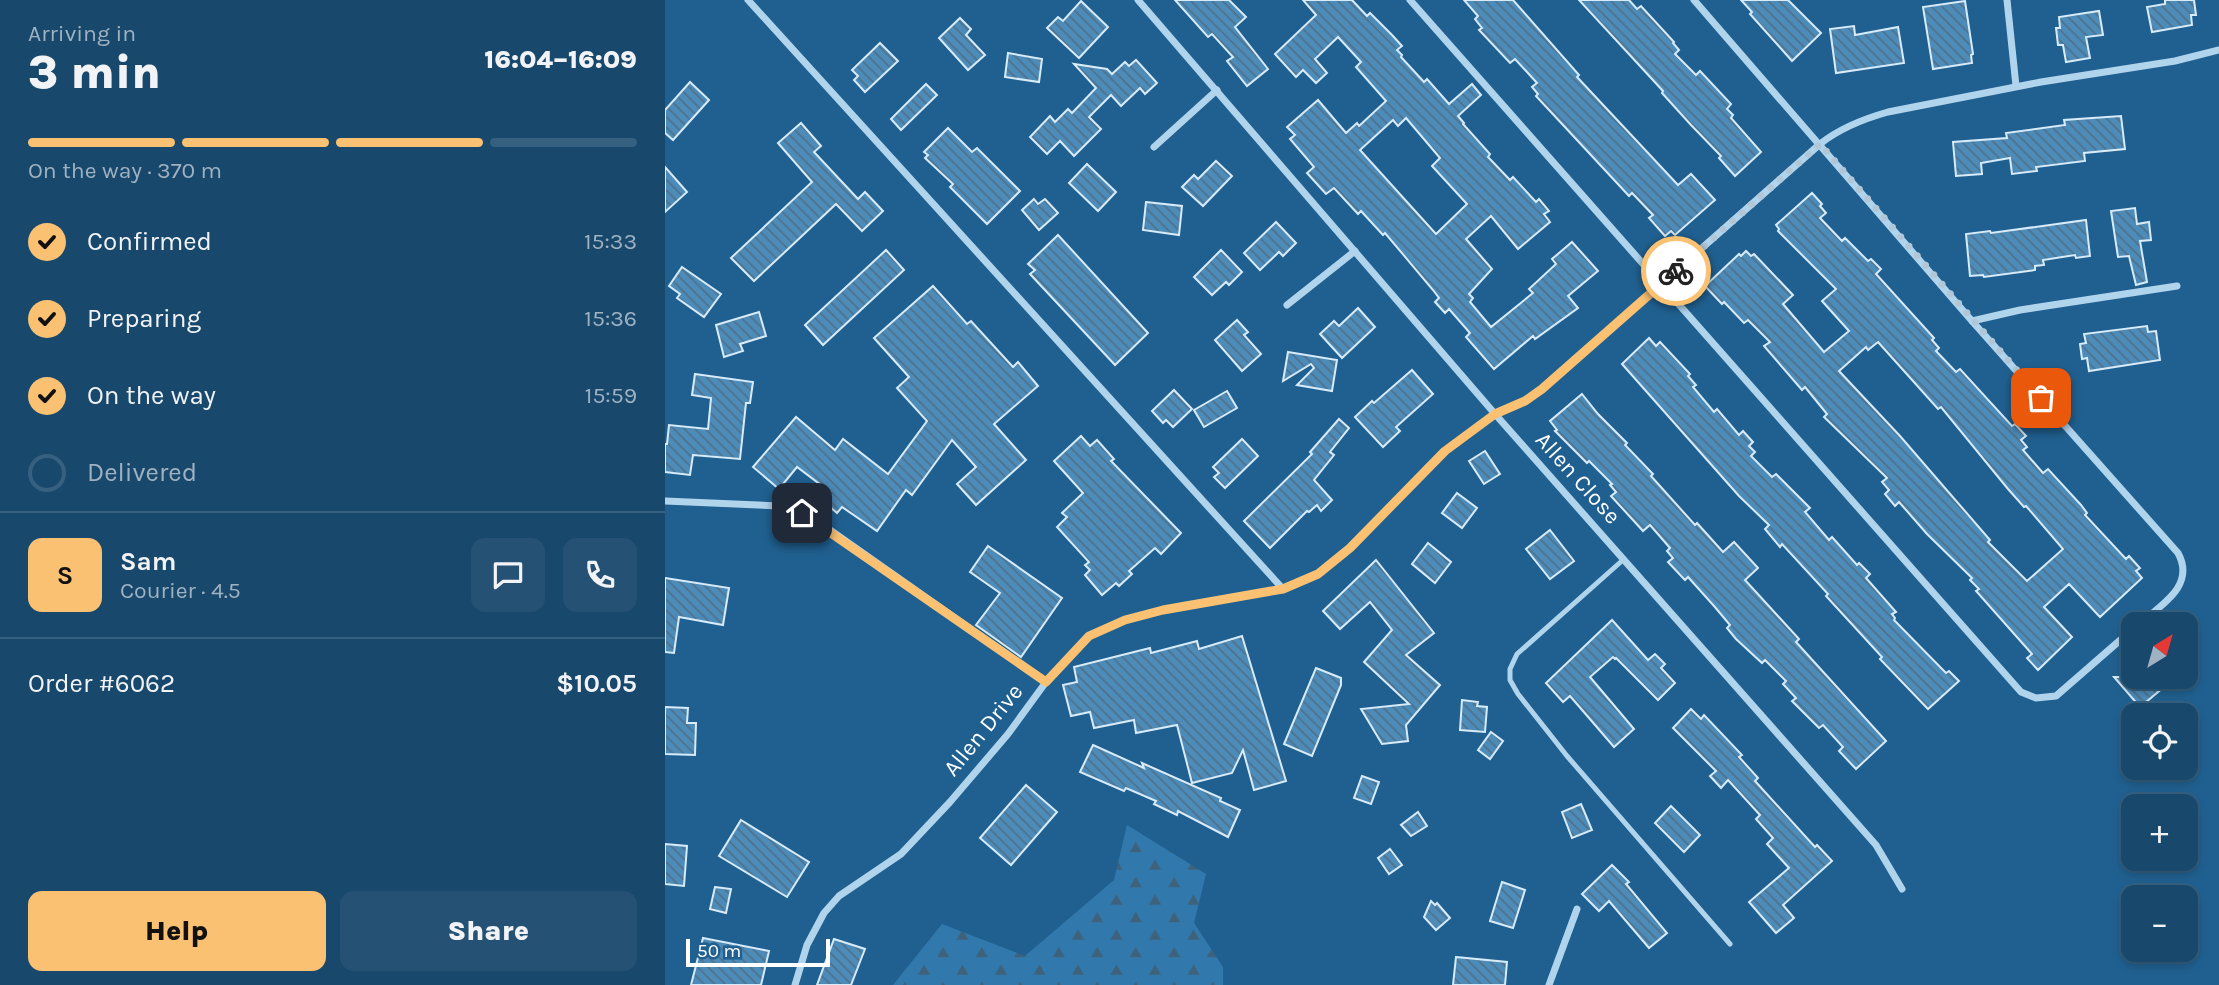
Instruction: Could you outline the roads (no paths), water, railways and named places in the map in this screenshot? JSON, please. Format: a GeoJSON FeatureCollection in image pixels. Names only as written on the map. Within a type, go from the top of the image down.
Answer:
{"type":"FeatureCollection","features":[{"type":"Feature","properties":{"kind":"street"},"geometry":{"type":"LineString","coordinates":[[748,0],[1283,589]]}},
{"type":"Feature","properties":{"kind":"street","name":"Allen Close"},"geometry":{"type":"LineString","coordinates":[[1138,0],[1495,414],[1876,845],[1902,889]]}},
{"type":"Feature","properties":{"kind":"street"},"geometry":{"type":"LineString","coordinates":[[1410,0],[2021,692],[2036,698],[2056,696],[2121,639]]}},
{"type":"Feature","properties":{"kind":"street"},"geometry":{"type":"LineString","coordinates":[[1693,0],[2178,553],[2184,564],[2183,578],[2177,591],[2154,612]]}},
{"type":"Feature","properties":{"kind":"street"},"geometry":{"type":"LineString","coordinates":[[2007,0],[2017,86]]}},
{"type":"Feature","properties":{"kind":"street","name":"Allen Drive"},"geometry":{"type":"LineString","coordinates":[[795,985],[807,945],[824,913],[839,896],[901,854],[950,802],[1046,682],[1089,636],[1125,620],[1163,610],[1283,589],[1318,574],[1337,560],[1445,451],[1495,414],[1525,401],[1542,389],[1840,129],[1869,117],[2017,86],[2175,61],[2219,50]]}},
{"type":"Feature","properties":{"kind":"street"},"geometry":{"type":"LineString","coordinates":[[1154,146],[1216,90]]}},
{"type":"Feature","properties":{"kind":"street"},"geometry":{"type":"LineString","coordinates":[[1287,305],[1355,251]]}},
{"type":"Feature","properties":{"kind":"street"},"geometry":{"type":"LineString","coordinates":[[1972,321],[2020,310],[2177,286]]}},
{"type":"Feature","properties":{"kind":"street"},"geometry":{"type":"LineString","coordinates":[[665,501],[780,506],[802,513],[1046,682]]}},
{"type":"Feature","properties":{"kind":"street"},"geometry":{"type":"LineString","coordinates":[[1549,985],[1577,909]]}},
{"type":"Feature","properties":{"kind":"lane"},"geometry":{"type":"LineString","coordinates":[[1623,559],[1517,654],[1510,669],[1510,680],[1567,756],[1730,944]]}}]}
